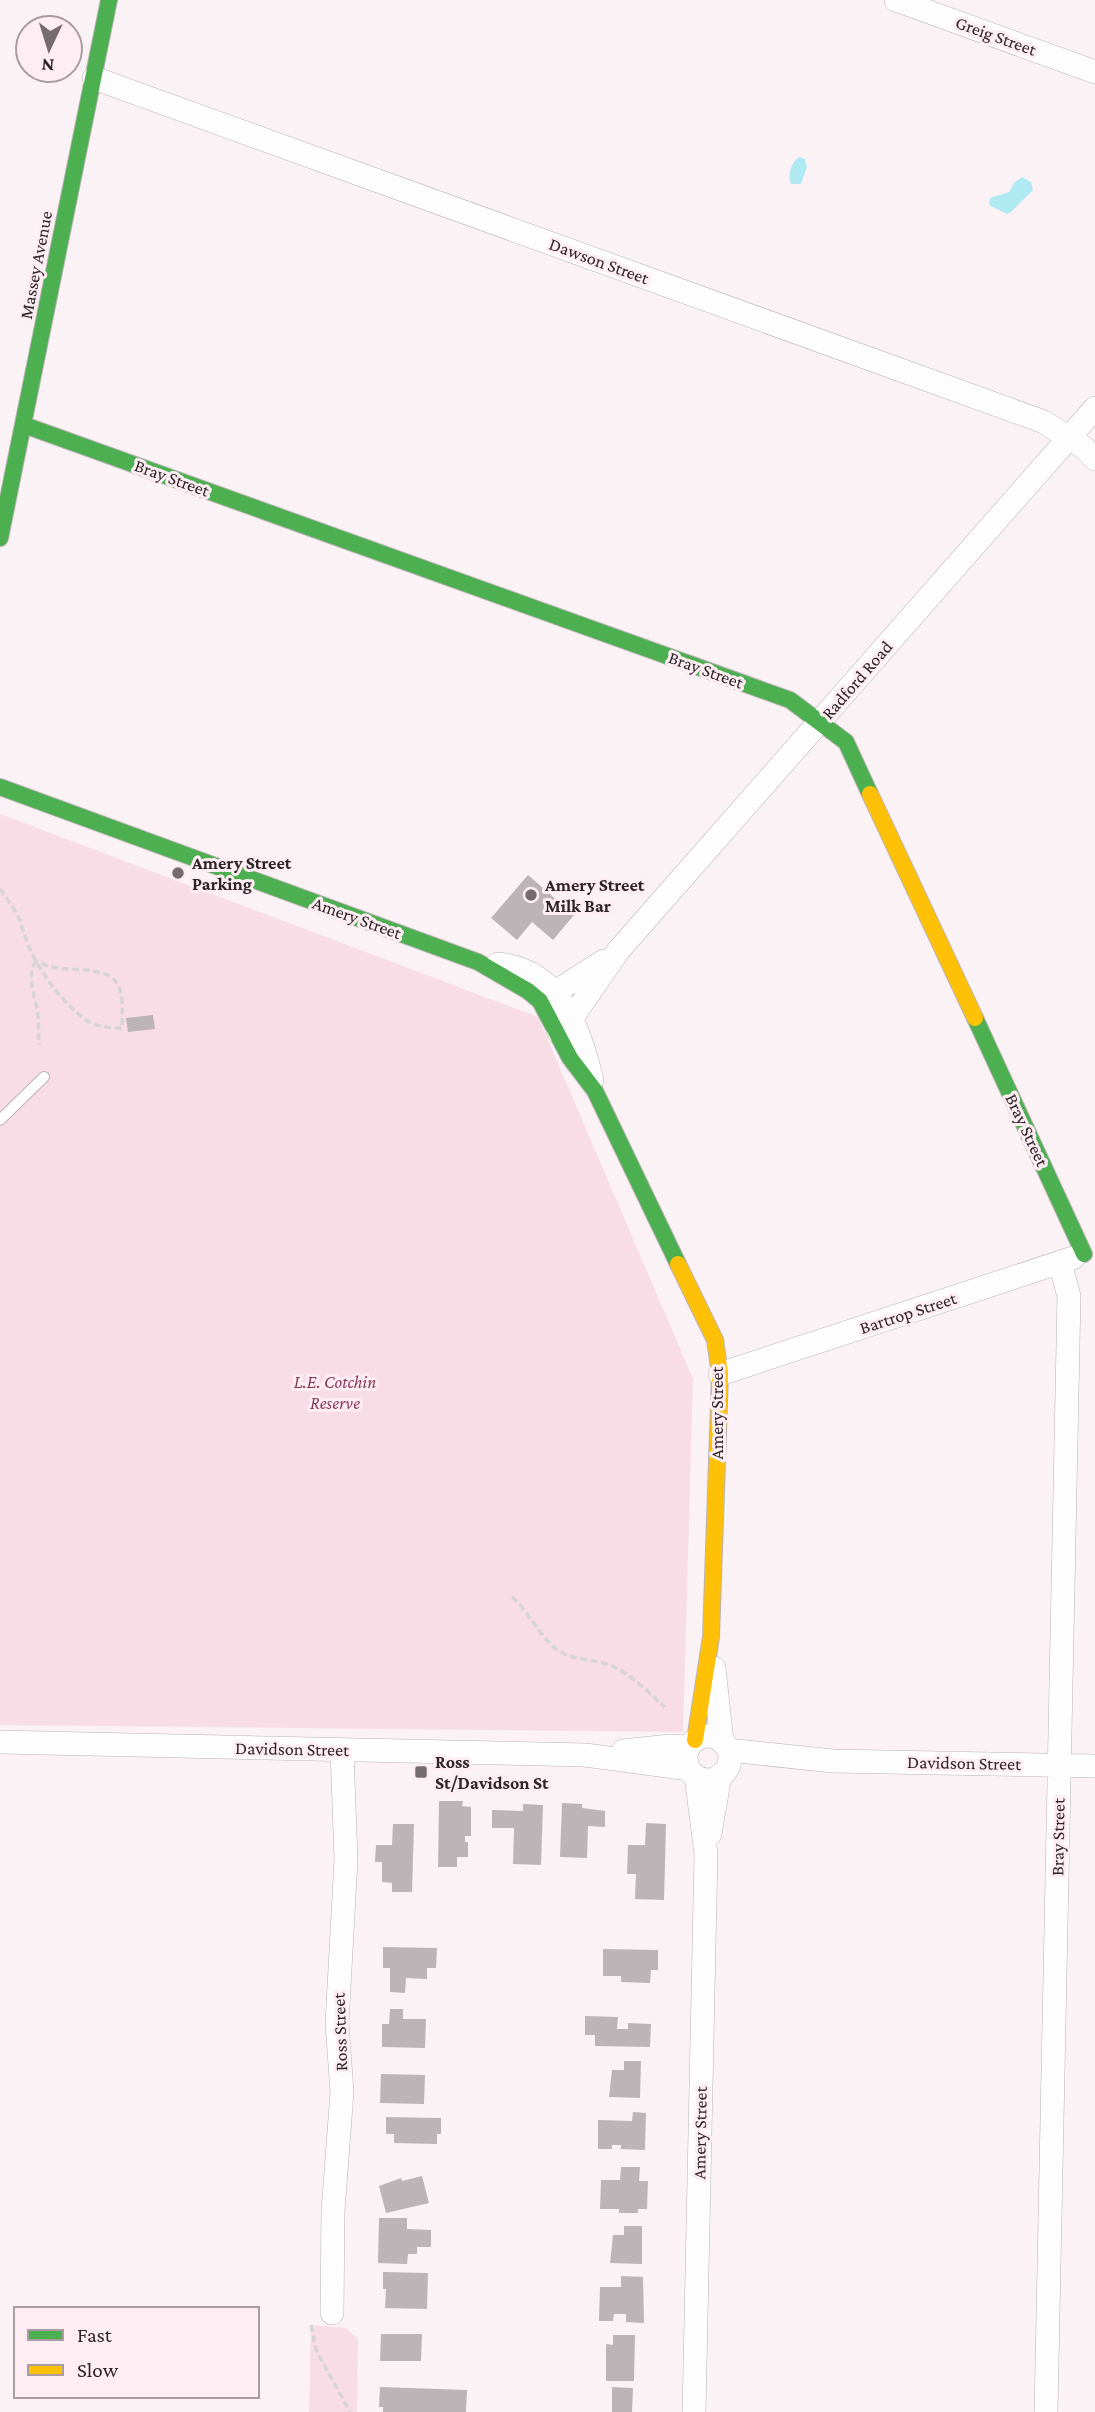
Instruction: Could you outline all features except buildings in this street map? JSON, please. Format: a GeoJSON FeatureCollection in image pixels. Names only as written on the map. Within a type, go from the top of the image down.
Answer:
{"type":"FeatureCollection","features":[{"type":"Feature","properties":{"kind":"street","name":"Massey Avenue"},"geometry":{"type":"LineString","coordinates":[[0,538],[109,0]]}},
{"type":"Feature","properties":{"kind":"street","name":"Greig Street"},"geometry":{"type":"LineString","coordinates":[[896,0],[1095,72]]}},
{"type":"Feature","properties":{"kind":"street","name":"Dawson Street"},"geometry":{"type":"LineString","coordinates":[[94,78],[1044,422],[1083,446],[1095,459]]}},
{"type":"Feature","properties":{"kind":"street","name":"Radford Road"},"geometry":{"type":"LineString","coordinates":[[565,1025],[618,951],[1095,408]]}},
{"type":"Feature","properties":{"kind":"street","name":"Bray Street"},"geometry":{"type":"LineString","coordinates":[[24,425],[790,700],[846,742],[1090,1252]]}},
{"type":"Feature","properties":{"kind":"street","name":"Amery Street"},"geometry":{"type":"LineString","coordinates":[[0,787],[478,962],[509,965],[541,978],[548,997],[565,1025],[585,1049],[595,1091],[715,1340],[720,1374],[710,1637],[692,1758],[706,1854]]}},
{"type":"Feature","properties":{"kind":"street","name":"Radford Road"},"geometry":{"type":"LineString","coordinates":[[548,997],[618,951]]}},
{"type":"Feature","properties":{"kind":"street","name":"Bartrop Street"},"geometry":{"type":"LineString","coordinates":[[720,1374],[1090,1252]]}},
{"type":"Feature","properties":{"kind":"street","name":"Bray Street"},"geometry":{"type":"LineString","coordinates":[[1046,2412],[1069,1296],[1060,1263]]}},
{"type":"Feature","properties":{"kind":"street","name":"Amery Street"},"geometry":{"type":"LineString","coordinates":[[694,2412],[706,1854],[724,1759],[710,1637]]}},
{"type":"Feature","properties":{"kind":"street"},"geometry":{"type":"LineString","coordinates":[[709,1736],[724,1759],[708,1780],[692,1758],[709,1736]]}},
{"type":"Feature","properties":{"kind":"street","name":"Davidson Street"},"geometry":{"type":"LineString","coordinates":[[0,1742],[692,1758]]}},
{"type":"Feature","properties":{"kind":"street","name":"Ross Street"},"geometry":{"type":"LineString","coordinates":[[332,2313],[333,2211],[342,2092],[337,2023],[346,1860],[342,1750]]}},
{"type":"Feature","properties":{"kind":"street","name":"Davidson Street"},"geometry":{"type":"LineString","coordinates":[[724,1759],[1095,1766]]}},
{"type":"Feature","properties":{"kind":"lane"},"geometry":{"type":"LineString","coordinates":[[0,1120],[44,1077]]}},
{"type":"Feature","properties":{"kind":"path"},"geometry":{"type":"LineString","coordinates":[[0,889],[18,916],[36,961],[61,995],[86,1020],[104,1027],[122,1028],[122,1000],[117,983],[109,976],[57,968],[36,961]]}},
{"type":"Feature","properties":{"kind":"path"},"geometry":{"type":"LineString","coordinates":[[36,961],[32,967],[32,987],[39,1020],[39,1045]]}},
{"type":"Feature","properties":{"kind":"path"},"geometry":{"type":"LineString","coordinates":[[512,1597],[526,1609],[541,1632],[559,1651],[612,1666],[635,1681],[665,1707]]}},
{"type":"Feature","properties":{"kind":"path"},"geometry":{"type":"LineString","coordinates":[[312,2325],[316,2350],[350,2412]]}},
{"type":"Feature","properties":{"kind":"green space","name":"L.E. Cotchin Reserve"},"geometry":{"type":"Polygon","coordinates":[[[0,814],[538,1017],[693,1379],[683,1732],[0,1725],[0,814]]]}},
{"type":"Feature","properties":{"kind":"green space"},"geometry":{"type":"Polygon","coordinates":[[[311,2325],[346,2328],[358,2339],[357,2412],[309,2412],[311,2325]]]}},
{"type":"Feature","properties":{"kind":"water"},"geometry":{"type":"Polygon","coordinates":[[[799,157],[805,159],[807,167],[801,184],[791,184],[790,169],[799,157]]]}},
{"type":"Feature","properties":{"kind":"water"},"geometry":{"type":"Polygon","coordinates":[[[1022,177],[1031,182],[1033,190],[1011,212],[1007,214],[989,205],[990,198],[1009,192],[1014,183],[1022,177]]]}},
{"type":"Feature","properties":{"kind":"traffic: fast"},"geometry":{"type":"LineString","coordinates":[[0,538],[109,0]]}},
{"type":"Feature","properties":{"kind":"traffic: fast"},"geometry":{"type":"LineString","coordinates":[[24,425],[790,700],[846,742],[870,794]]}},
{"type":"Feature","properties":{"kind":"traffic: fast"},"geometry":{"type":"LineString","coordinates":[[0,787],[478,962],[528,991],[540,1001],[570,1058],[595,1091],[678,1264]]}},
{"type":"Feature","properties":{"kind":"traffic: fast"},"geometry":{"type":"LineString","coordinates":[[975,1018],[1084,1254]]}},
{"type":"Feature","properties":{"kind":"traffic: slow"},"geometry":{"type":"LineString","coordinates":[[870,794],[975,1018]]}},
{"type":"Feature","properties":{"kind":"traffic: slow"},"geometry":{"type":"LineString","coordinates":[[678,1264],[715,1340],[720,1374],[711,1637],[695,1740]]}},
{"type":"Feature","properties":{"kind":"place","name":"Amery Street Parking"},"geometry":{"type":"Point","coordinates":[178,873]}},
{"type":"Feature","properties":{"kind":"place","name":"Amery Street Milk Bar"},"geometry":{"type":"Point","coordinates":[531,895]}},
{"type":"Feature","properties":{"kind":"place","name":"Ross St/Davidson St"},"geometry":{"type":"Point","coordinates":[421,1772]}}]}
